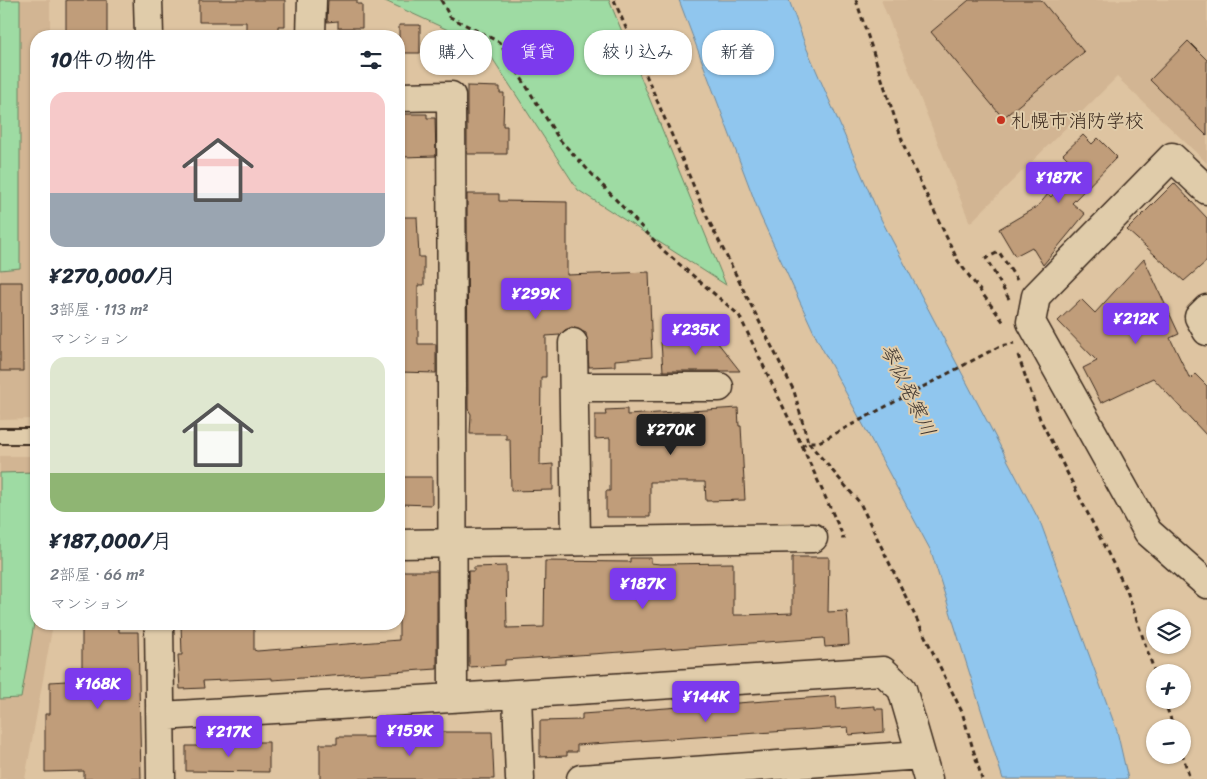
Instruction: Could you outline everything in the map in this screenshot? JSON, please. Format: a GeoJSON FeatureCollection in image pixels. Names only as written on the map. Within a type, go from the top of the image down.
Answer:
{"type":"FeatureCollection","features":[{"type":"Feature","properties":{"kind":"street"},"geometry":{"type":"LineString","coordinates":[[148,0],[148,30]]}},
{"type":"Feature","properties":{"kind":"street"},"geometry":{"type":"LineString","coordinates":[[311,30],[312,0]]}},
{"type":"Feature","properties":{"kind":"street"},"geometry":{"type":"LineString","coordinates":[[405,97],[451,96],[453,698]]}},
{"type":"Feature","properties":{"kind":"street"},"geometry":{"type":"LineString","coordinates":[[1207,190],[1172,157],[1024,306],[1148,532],[1207,584]]}},
{"type":"Feature","properties":{"kind":"street"},"geometry":{"type":"LineString","coordinates":[[1207,309],[1199,317],[1207,331]]}},
{"type":"Feature","properties":{"kind":"street"},"geometry":{"type":"LineString","coordinates":[[573,343],[576,541]]}},
{"type":"Feature","properties":{"kind":"street"},"geometry":{"type":"LineString","coordinates":[[574,387],[719,387]]}},
{"type":"Feature","properties":{"kind":"street"},"geometry":{"type":"LineString","coordinates":[[405,544],[813,538]]}},
{"type":"Feature","properties":{"kind":"street"},"geometry":{"type":"LineString","coordinates":[[159,630],[162,716],[161,779]]}},
{"type":"Feature","properties":{"kind":"street"},"geometry":{"type":"LineString","coordinates":[[162,716],[883,671],[902,689],[924,767],[581,779]]}},
{"type":"Feature","properties":{"kind":"street"},"geometry":{"type":"LineString","coordinates":[[517,694],[520,779]]}},
{"type":"Feature","properties":{"kind":"lane"},"geometry":{"type":"LineString","coordinates":[[0,436],[30,436]]}},
{"type":"Feature","properties":{"kind":"path"},"geometry":{"type":"LineString","coordinates":[[441,0],[450,17],[499,42],[559,139],[664,251],[739,315],[844,538],[813,538]]}},
{"type":"Feature","properties":{"kind":"path"},"geometry":{"type":"LineString","coordinates":[[614,0],[706,215],[794,391],[808,442],[860,504],[962,712],[982,779]]}},
{"type":"Feature","properties":{"kind":"path"},"geometry":{"type":"LineString","coordinates":[[856,0],[906,152],[926,194],[958,260],[1007,328],[1009,321]]}},
{"type":"Feature","properties":{"kind":"path"},"geometry":{"type":"LineString","coordinates":[[999,252],[1024,306],[986,258],[999,252]]}},
{"type":"Feature","properties":{"kind":"path"},"geometry":{"type":"LineString","coordinates":[[1011,335],[1015,343],[1021,370],[1040,418],[1126,591],[1152,664]]}},
{"type":"Feature","properties":{"kind":"path"},"geometry":{"type":"LineString","coordinates":[[802,446],[808,442],[819,442],[998,347],[1015,343]]}},
{"type":"Feature","properties":{"kind":"path"},"geometry":{"type":"LineString","coordinates":[[1185,764],[1190,779]]}},
{"type":"Feature","properties":{"kind":"shaded area"},"geometry":{"type":"Polygon","coordinates":[[[0,0],[50,0],[50,30],[30,30],[30,419],[0,420],[0,0]]]}},
{"type":"Feature","properties":{"kind":"shaded area","name":"札幌市消防学校"},"geometry":{"type":"Polygon","coordinates":[[[881,0],[1207,0],[1207,163],[1117,77],[970,223],[881,0]]]}},
{"type":"Feature","properties":{"kind":"shaded area"},"geometry":{"type":"Polygon","coordinates":[[[0,456],[30,456],[30,630],[52,630],[25,779],[0,779],[0,456]]]}},
{"type":"Feature","properties":{"kind":"green space"},"geometry":{"type":"Polygon","coordinates":[[[0,0],[20,0],[20,268],[0,270],[0,0]]]}},
{"type":"Feature","properties":{"kind":"green space"},"geometry":{"type":"Polygon","coordinates":[[[383,0],[609,0],[621,30],[584,30],[584,75],[640,75],[726,285],[578,190],[503,75],[574,75],[574,30],[502,30],[502,73],[492,58],[492,30],[448,30],[383,0]]]}},
{"type":"Feature","properties":{"kind":"green space"},"geometry":{"type":"Polygon","coordinates":[[[30,472],[30,630],[33,630],[21,698],[0,699],[0,473],[30,472]]]}},
{"type":"Feature","properties":{"kind":"water","name":"琴似発寒川"},"geometry":{"type":"Polygon","coordinates":[[[679,0],[789,0],[806,47],[881,219],[1041,524],[1117,731],[1128,779],[1003,779],[931,551],[817,339],[760,215],[707,75],[774,75],[774,30],[702,30],[702,61],[692,30],[690,30],[679,0]]]}},
{"type":"Feature","properties":{"kind":"building"},"geometry":{"type":"Polygon","coordinates":[[[66,0],[107,0],[107,30],[66,30],[66,0]]]}},
{"type":"Feature","properties":{"kind":"building"},"geometry":{"type":"Polygon","coordinates":[[[199,0],[285,0],[285,26],[278,26],[278,30],[246,30],[246,22],[199,22],[199,0]]]}},
{"type":"Feature","properties":{"kind":"building"},"geometry":{"type":"Polygon","coordinates":[[[328,0],[357,0],[357,4],[362,4],[362,28],[338,28],[338,21],[327,22],[328,0]]]}},
{"type":"Feature","properties":{"kind":"building"},"geometry":{"type":"Polygon","coordinates":[[[969,0],[1041,0],[1084,52],[1003,118],[931,32],[969,0]]]}},
{"type":"Feature","properties":{"kind":"building"},"geometry":{"type":"Polygon","coordinates":[[[399,25],[420,25],[420,53],[405,53],[405,30],[399,30],[399,25]]]}},
{"type":"Feature","properties":{"kind":"building"},"geometry":{"type":"Polygon","coordinates":[[[1188,41],[1207,60],[1207,136],[1150,80],[1188,41]]]}},
{"type":"Feature","properties":{"kind":"building"},"geometry":{"type":"Polygon","coordinates":[[[467,86],[500,87],[500,93],[504,93],[503,126],[507,126],[507,154],[467,154],[467,86]]]}},
{"type":"Feature","properties":{"kind":"building"},"geometry":{"type":"Polygon","coordinates":[[[405,114],[427,114],[427,118],[435,118],[436,156],[405,157],[405,114]]]}},
{"type":"Feature","properties":{"kind":"building"},"geometry":{"type":"Polygon","coordinates":[[[1083,135],[1092,144],[1098,138],[1117,157],[1072,203],[1085,214],[1043,265],[1032,247],[1015,256],[999,229],[1038,206],[1048,194],[1051,197],[1076,167],[1063,154],[1083,135]]]}},
{"type":"Feature","properties":{"kind":"building"},"geometry":{"type":"Polygon","coordinates":[[[1174,183],[1207,218],[1207,261],[1184,281],[1127,230],[1174,183]]]}},
{"type":"Feature","properties":{"kind":"building"},"geometry":{"type":"Polygon","coordinates":[[[467,194],[499,194],[499,201],[567,202],[567,275],[649,272],[652,357],[615,360],[615,366],[589,367],[586,333],[572,327],[560,335],[546,336],[546,377],[541,377],[540,465],[553,464],[553,490],[511,491],[510,439],[506,439],[506,434],[470,434],[471,414],[468,409],[467,194]]]}},
{"type":"Feature","properties":{"kind":"building"},"geometry":{"type":"Polygon","coordinates":[[[405,217],[417,217],[419,257],[424,257],[424,285],[418,285],[418,344],[436,344],[436,373],[405,372],[405,217]]]}},
{"type":"Feature","properties":{"kind":"building"},"geometry":{"type":"Polygon","coordinates":[[[1144,259],[1179,334],[1170,338],[1190,379],[1195,374],[1207,386],[1207,436],[1153,378],[1101,403],[1083,368],[1097,361],[1058,321],[1081,299],[1095,313],[1144,259]]]}},
{"type":"Feature","properties":{"kind":"building"},"geometry":{"type":"Polygon","coordinates":[[[0,282],[22,282],[23,371],[0,371],[0,282]]]}},
{"type":"Feature","properties":{"kind":"building"},"geometry":{"type":"Polygon","coordinates":[[[689,338],[714,338],[740,371],[663,371],[661,342],[689,341],[689,338]]]}},
{"type":"Feature","properties":{"kind":"building"},"geometry":{"type":"Polygon","coordinates":[[[738,408],[739,426],[741,426],[745,500],[706,501],[705,482],[650,482],[650,517],[606,517],[606,491],[610,491],[610,438],[595,439],[595,415],[606,415],[605,410],[627,409],[627,415],[738,408]]]}},
{"type":"Feature","properties":{"kind":"building"},"geometry":{"type":"Polygon","coordinates":[[[405,477],[432,477],[432,505],[405,504],[405,477]]]}},
{"type":"Feature","properties":{"kind":"building"},"geometry":{"type":"Polygon","coordinates":[[[792,557],[829,557],[828,612],[847,611],[849,645],[825,647],[824,638],[505,660],[505,665],[469,667],[468,571],[474,571],[474,567],[506,566],[507,628],[544,627],[545,561],[630,562],[630,558],[651,558],[651,563],[660,564],[733,563],[733,615],[743,615],[792,613],[792,557]]]}},
{"type":"Feature","properties":{"kind":"building"},"geometry":{"type":"Polygon","coordinates":[[[405,571],[437,571],[437,669],[272,680],[272,678],[203,681],[204,688],[180,689],[178,655],[182,655],[181,630],[254,630],[254,650],[257,651],[399,640],[399,630],[405,630],[405,571]]]}},
{"type":"Feature","properties":{"kind":"building"},"geometry":{"type":"Polygon","coordinates":[[[82,630],[138,632],[141,779],[84,779],[84,771],[45,772],[45,714],[50,714],[50,682],[82,680],[82,630]]]}},
{"type":"Feature","properties":{"kind":"building"},"geometry":{"type":"Polygon","coordinates":[[[836,696],[837,709],[875,706],[875,709],[883,709],[884,732],[849,735],[848,727],[577,745],[577,752],[567,752],[567,756],[540,757],[540,721],[582,720],[582,714],[836,696]]]}},
{"type":"Feature","properties":{"kind":"building"},"geometry":{"type":"Polygon","coordinates":[[[383,732],[492,732],[494,779],[320,779],[320,744],[337,744],[337,737],[383,737],[383,732]]]}},
{"type":"Feature","properties":{"kind":"building"},"geometry":{"type":"Polygon","coordinates":[[[244,742],[269,742],[269,772],[186,771],[186,746],[199,746],[199,744],[244,744],[244,742]]]}},
{"type":"Feature","properties":{"kind":"place","name":"札幌市消防学校"},"geometry":{"type":"Point","coordinates":[1001,120]}}]}
